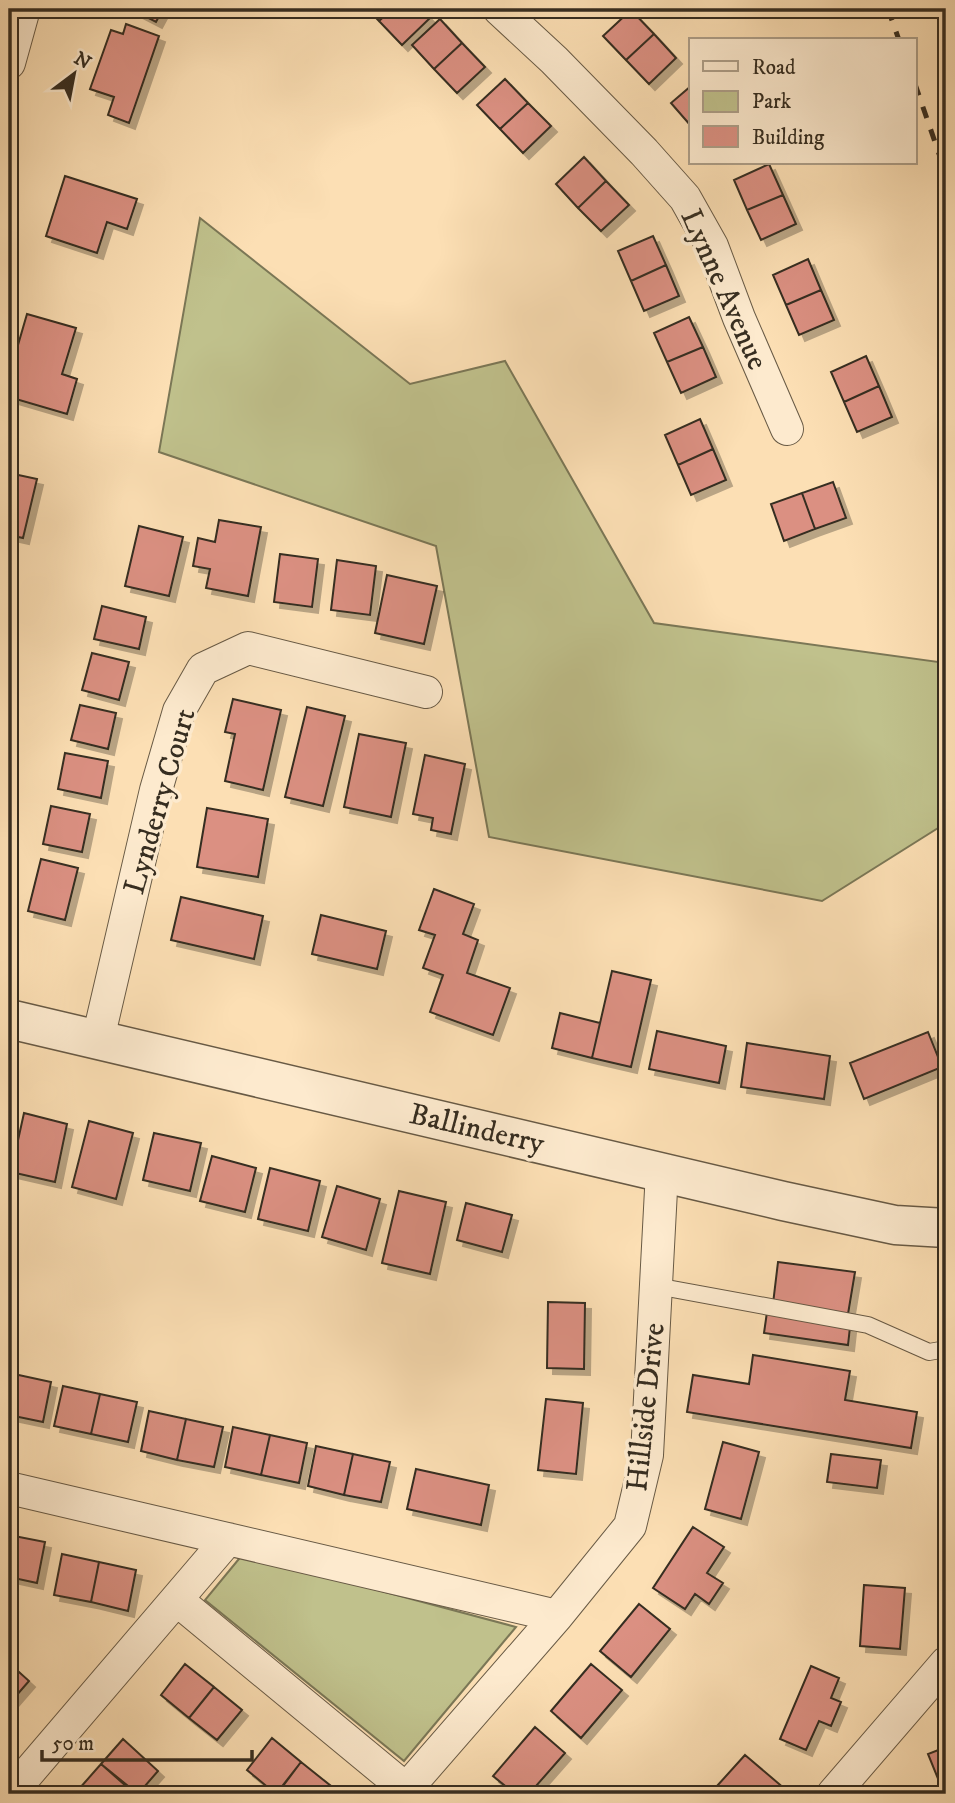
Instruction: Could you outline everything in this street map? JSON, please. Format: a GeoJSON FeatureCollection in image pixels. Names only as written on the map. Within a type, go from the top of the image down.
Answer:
{"type":"FeatureCollection","features":[{"type":"Feature","properties":{"kind":"street"},"geometry":{"type":"LineString","coordinates":[[9,63],[24,9]]}},
{"type":"Feature","properties":{"kind":"street","name":"Lynne Avenue"},"geometry":{"type":"LineString","coordinates":[[499,9],[590,97],[685,198],[712,246],[739,318],[788,429]]}},
{"type":"Feature","properties":{"kind":"street","name":"Lynderry Court"},"geometry":{"type":"LineString","coordinates":[[98,1039],[156,789],[179,711],[203,669],[248,648],[426,692]]}},
{"type":"Feature","properties":{"kind":"street","name":"Ballinderry"},"geometry":{"type":"LineString","coordinates":[[9,1019],[783,1201],[895,1225],[946,1228]]}},
{"type":"Feature","properties":{"kind":"street","name":"Hillside Drive"},"geometry":{"type":"LineString","coordinates":[[177,1600],[404,1792],[630,1527],[647,1455],[662,1171]]}},
{"type":"Feature","properties":{"kind":"street"},"geometry":{"type":"LineString","coordinates":[[9,1488],[556,1616]]}},
{"type":"Feature","properties":{"kind":"street"},"geometry":{"type":"LineString","coordinates":[[10,1794],[228,1539]]}},
{"type":"Feature","properties":{"kind":"street"},"geometry":{"type":"LineString","coordinates":[[833,1794],[946,1663]]}},
{"type":"Feature","properties":{"kind":"lane"},"geometry":{"type":"LineString","coordinates":[[656,1286],[868,1325],[929,1352],[946,1349]]}},
{"type":"Feature","properties":{"kind":"green space"},"geometry":{"type":"Polygon","coordinates":[[[200,218],[410,384],[505,361],[654,623],[946,663],[946,823],[822,901],[489,837],[436,546],[159,452],[200,218]]]}},
{"type":"Feature","properties":{"kind":"green space"},"geometry":{"type":"Polygon","coordinates":[[[243,1554],[516,1627],[404,1761],[205,1600],[243,1554]]]}},
{"type":"Feature","properties":{"kind":"building"},"geometry":{"type":"Polygon","coordinates":[[[163,9],[156,22],[135,11],[163,9]]]}},
{"type":"Feature","properties":{"kind":"building"},"geometry":{"type":"Polygon","coordinates":[[[368,9],[392,9],[379,21],[368,9]]]}},
{"type":"Feature","properties":{"kind":"building"},"geometry":{"type":"Polygon","coordinates":[[[392,9],[421,9],[430,18],[402,45],[379,21],[392,9]]]}},
{"type":"Feature","properties":{"kind":"building"},"geometry":{"type":"Polygon","coordinates":[[[631,10],[654,34],[626,60],[603,36],[631,10]]]}},
{"type":"Feature","properties":{"kind":"building"},"geometry":{"type":"Polygon","coordinates":[[[440,19],[462,43],[434,69],[412,45],[440,19]]]}},
{"type":"Feature","properties":{"kind":"building"},"geometry":{"type":"Polygon","coordinates":[[[126,24],[159,36],[129,123],[108,115],[114,97],[90,89],[111,30],[123,34],[126,24]]]}},
{"type":"Feature","properties":{"kind":"building"},"geometry":{"type":"Polygon","coordinates":[[[654,34],[676,58],[649,84],[626,60],[654,34]]]}},
{"type":"Feature","properties":{"kind":"building"},"geometry":{"type":"Polygon","coordinates":[[[462,43],[485,67],[457,93],[434,69],[462,43]]]}},
{"type":"Feature","properties":{"kind":"building"},"geometry":{"type":"Polygon","coordinates":[[[505,79],[528,103],[500,129],[477,105],[505,79]]]}},
{"type":"Feature","properties":{"kind":"building"},"geometry":{"type":"Polygon","coordinates":[[[689,88],[689,124],[671,103],[689,88]]]}},
{"type":"Feature","properties":{"kind":"building"},"geometry":{"type":"Polygon","coordinates":[[[528,103],[551,126],[523,153],[500,129],[528,103]]]}},
{"type":"Feature","properties":{"kind":"building"},"geometry":{"type":"Polygon","coordinates":[[[584,157],[606,181],[578,208],[556,184],[584,157]]]}},
{"type":"Feature","properties":{"kind":"building"},"geometry":{"type":"Polygon","coordinates":[[[769,164],[783,195],[747,210],[734,180],[769,164]]]}},
{"type":"Feature","properties":{"kind":"building"},"geometry":{"type":"Polygon","coordinates":[[[65,176],[137,199],[127,229],[107,222],[97,253],[46,236],[65,176]]]}},
{"type":"Feature","properties":{"kind":"building"},"geometry":{"type":"Polygon","coordinates":[[[606,181],[629,205],[601,231],[578,208],[606,181]]]}},
{"type":"Feature","properties":{"kind":"building"},"geometry":{"type":"Polygon","coordinates":[[[783,195],[796,224],[761,240],[747,210],[783,195]]]}},
{"type":"Feature","properties":{"kind":"building"},"geometry":{"type":"Polygon","coordinates":[[[653,236],[666,265],[631,281],[618,251],[653,236]]]}},
{"type":"Feature","properties":{"kind":"building"},"geometry":{"type":"Polygon","coordinates":[[[808,259],[821,290],[786,305],[773,275],[808,259]]]}},
{"type":"Feature","properties":{"kind":"building"},"geometry":{"type":"Polygon","coordinates":[[[666,265],[679,296],[644,311],[631,281],[666,265]]]}},
{"type":"Feature","properties":{"kind":"building"},"geometry":{"type":"Polygon","coordinates":[[[821,290],[834,320],[799,335],[786,305],[821,290]]]}},
{"type":"Feature","properties":{"kind":"building"},"geometry":{"type":"Polygon","coordinates":[[[27,314],[76,328],[62,374],[77,379],[67,414],[9,397],[9,376],[27,314]]]}},
{"type":"Feature","properties":{"kind":"building"},"geometry":{"type":"Polygon","coordinates":[[[689,317],[703,347],[667,362],[654,333],[689,317]]]}},
{"type":"Feature","properties":{"kind":"building"},"geometry":{"type":"Polygon","coordinates":[[[703,347],[716,377],[681,393],[667,362],[703,347]]]}},
{"type":"Feature","properties":{"kind":"building"},"geometry":{"type":"Polygon","coordinates":[[[866,356],[879,386],[844,402],[831,372],[866,356]]]}},
{"type":"Feature","properties":{"kind":"building"},"geometry":{"type":"Polygon","coordinates":[[[879,386],[892,417],[857,432],[844,402],[879,386]]]}},
{"type":"Feature","properties":{"kind":"building"},"geometry":{"type":"Polygon","coordinates":[[[700,419],[713,449],[678,465],[665,435],[700,419]]]}},
{"type":"Feature","properties":{"kind":"building"},"geometry":{"type":"Polygon","coordinates":[[[713,449],[726,480],[691,495],[678,465],[713,449]]]}},
{"type":"Feature","properties":{"kind":"building"},"geometry":{"type":"Polygon","coordinates":[[[9,473],[37,479],[23,538],[9,535],[9,473]]]}},
{"type":"Feature","properties":{"kind":"building"},"geometry":{"type":"Polygon","coordinates":[[[833,482],[846,518],[815,529],[802,493],[833,482]]]}},
{"type":"Feature","properties":{"kind":"building"},"geometry":{"type":"Polygon","coordinates":[[[802,493],[815,529],[784,541],[771,504],[802,493]]]}},
{"type":"Feature","properties":{"kind":"building"},"geometry":{"type":"Polygon","coordinates":[[[219,520],[261,527],[248,596],[206,588],[210,569],[193,566],[198,538],[215,542],[219,520]]]}},
{"type":"Feature","properties":{"kind":"building"},"geometry":{"type":"Polygon","coordinates":[[[139,526],[183,537],[169,596],[125,586],[139,526]]]}},
{"type":"Feature","properties":{"kind":"building"},"geometry":{"type":"Polygon","coordinates":[[[280,554],[318,559],[312,607],[274,602],[280,554]]]}},
{"type":"Feature","properties":{"kind":"building"},"geometry":{"type":"Polygon","coordinates":[[[337,560],[376,566],[370,615],[331,610],[337,560]]]}},
{"type":"Feature","properties":{"kind":"building"},"geometry":{"type":"Polygon","coordinates":[[[387,575],[437,586],[424,644],[375,633],[387,575]]]}},
{"type":"Feature","properties":{"kind":"building"},"geometry":{"type":"Polygon","coordinates":[[[102,606],[146,617],[139,649],[94,639],[102,606]]]}},
{"type":"Feature","properties":{"kind":"building"},"geometry":{"type":"Polygon","coordinates":[[[92,653],[129,662],[119,700],[82,690],[92,653]]]}},
{"type":"Feature","properties":{"kind":"building"},"geometry":{"type":"Polygon","coordinates":[[[233,699],[281,710],[263,790],[225,781],[235,734],[225,732],[233,699]]]}},
{"type":"Feature","properties":{"kind":"building"},"geometry":{"type":"Polygon","coordinates":[[[80,705],[116,713],[108,749],[71,740],[80,705]]]}},
{"type":"Feature","properties":{"kind":"building"},"geometry":{"type":"Polygon","coordinates":[[[307,707],[345,716],[323,806],[285,797],[307,707]]]}},
{"type":"Feature","properties":{"kind":"building"},"geometry":{"type":"Polygon","coordinates":[[[359,734],[406,743],[391,817],[344,807],[359,734]]]}},
{"type":"Feature","properties":{"kind":"building"},"geometry":{"type":"Polygon","coordinates":[[[65,753],[108,761],[101,798],[58,789],[65,753]]]}},
{"type":"Feature","properties":{"kind":"building"},"geometry":{"type":"Polygon","coordinates":[[[425,755],[465,764],[451,834],[431,830],[433,818],[413,814],[425,755]]]}},
{"type":"Feature","properties":{"kind":"building"},"geometry":{"type":"Polygon","coordinates":[[[51,806],[90,814],[82,852],[43,844],[51,806]]]}},
{"type":"Feature","properties":{"kind":"building"},"geometry":{"type":"Polygon","coordinates":[[[207,808],[268,819],[258,877],[197,867],[207,808]]]}},
{"type":"Feature","properties":{"kind":"building"},"geometry":{"type":"Polygon","coordinates":[[[41,859],[78,868],[65,920],[28,911],[41,859]]]}},
{"type":"Feature","properties":{"kind":"building"},"geometry":{"type":"Polygon","coordinates":[[[434,889],[474,904],[463,934],[478,940],[467,973],[510,988],[493,1035],[430,1012],[443,975],[423,968],[435,935],[419,930],[434,889]]]}},
{"type":"Feature","properties":{"kind":"building"},"geometry":{"type":"Polygon","coordinates":[[[181,897],[263,916],[254,959],[171,940],[181,897]]]}},
{"type":"Feature","properties":{"kind":"building"},"geometry":{"type":"Polygon","coordinates":[[[321,915],[386,931],[377,969],[312,954],[321,915]]]}},
{"type":"Feature","properties":{"kind":"building"},"geometry":{"type":"Polygon","coordinates":[[[612,971],[651,980],[631,1067],[592,1058],[612,971]]]}},
{"type":"Feature","properties":{"kind":"building"},"geometry":{"type":"Polygon","coordinates":[[[560,1013],[600,1023],[592,1058],[552,1048],[560,1013]]]}},
{"type":"Feature","properties":{"kind":"building"},"geometry":{"type":"Polygon","coordinates":[[[657,1031],[726,1046],[719,1083],[649,1069],[657,1031]]]}},
{"type":"Feature","properties":{"kind":"building"},"geometry":{"type":"Polygon","coordinates":[[[928,1032],[942,1067],[864,1099],[850,1063],[928,1032]]]}},
{"type":"Feature","properties":{"kind":"building"},"geometry":{"type":"Polygon","coordinates":[[[747,1043],[830,1056],[824,1099],[741,1087],[747,1043]]]}},
{"type":"Feature","properties":{"kind":"building"},"geometry":{"type":"Polygon","coordinates":[[[24,1113],[67,1124],[55,1182],[11,1172],[24,1113]]]}},
{"type":"Feature","properties":{"kind":"building"},"geometry":{"type":"Polygon","coordinates":[[[89,1121],[133,1133],[116,1199],[72,1187],[89,1121]]]}},
{"type":"Feature","properties":{"kind":"building"},"geometry":{"type":"Polygon","coordinates":[[[154,1133],[201,1143],[190,1191],[143,1180],[154,1133]]]}},
{"type":"Feature","properties":{"kind":"building"},"geometry":{"type":"Polygon","coordinates":[[[212,1156],[256,1168],[245,1212],[200,1201],[212,1156]]]}},
{"type":"Feature","properties":{"kind":"building"},"geometry":{"type":"Polygon","coordinates":[[[270,1168],[320,1181],[308,1231],[258,1219],[270,1168]]]}},
{"type":"Feature","properties":{"kind":"building"},"geometry":{"type":"Polygon","coordinates":[[[337,1186],[380,1199],[366,1250],[322,1237],[337,1186]]]}},
{"type":"Feature","properties":{"kind":"building"},"geometry":{"type":"Polygon","coordinates":[[[399,1191],[446,1202],[430,1274],[382,1263],[399,1191]]]}},
{"type":"Feature","properties":{"kind":"building"},"geometry":{"type":"Polygon","coordinates":[[[466,1203],[512,1215],[502,1252],[457,1240],[466,1203]]]}},
{"type":"Feature","properties":{"kind":"building"},"geometry":{"type":"Polygon","coordinates":[[[778,1262],[855,1272],[846,1326],[850,1327],[848,1345],[764,1333],[767,1312],[772,1312],[778,1262]]]}},
{"type":"Feature","properties":{"kind":"building"},"geometry":{"type":"Polygon","coordinates":[[[548,1302],[585,1303],[584,1369],[547,1368],[548,1302]]]}},
{"type":"Feature","properties":{"kind":"building"},"geometry":{"type":"Polygon","coordinates":[[[753,1355],[850,1371],[845,1400],[917,1412],[911,1448],[687,1412],[693,1375],[749,1384],[753,1355]]]}},
{"type":"Feature","properties":{"kind":"building"},"geometry":{"type":"Polygon","coordinates":[[[9,1373],[14,1374],[9,1401],[9,1373]]]}},
{"type":"Feature","properties":{"kind":"building"},"geometry":{"type":"Polygon","coordinates":[[[14,1374],[51,1382],[43,1422],[9,1415],[14,1374]]]}},
{"type":"Feature","properties":{"kind":"building"},"geometry":{"type":"Polygon","coordinates":[[[63,1386],[100,1394],[91,1434],[54,1426],[63,1386]]]}},
{"type":"Feature","properties":{"kind":"building"},"geometry":{"type":"Polygon","coordinates":[[[100,1394],[137,1402],[128,1442],[91,1434],[100,1394]]]}},
{"type":"Feature","properties":{"kind":"building"},"geometry":{"type":"Polygon","coordinates":[[[546,1399],[583,1403],[576,1474],[538,1470],[546,1399]]]}},
{"type":"Feature","properties":{"kind":"building"},"geometry":{"type":"Polygon","coordinates":[[[149,1411],[186,1419],[177,1460],[141,1451],[149,1411]]]}},
{"type":"Feature","properties":{"kind":"building"},"geometry":{"type":"Polygon","coordinates":[[[186,1419],[223,1427],[214,1467],[177,1460],[186,1419]]]}},
{"type":"Feature","properties":{"kind":"building"},"geometry":{"type":"Polygon","coordinates":[[[233,1427],[270,1435],[261,1475],[225,1467],[233,1427]]]}},
{"type":"Feature","properties":{"kind":"building"},"geometry":{"type":"Polygon","coordinates":[[[270,1435],[307,1443],[299,1483],[261,1475],[270,1435]]]}},
{"type":"Feature","properties":{"kind":"building"},"geometry":{"type":"Polygon","coordinates":[[[723,1442],[759,1452],[741,1519],[705,1509],[723,1442]]]}},
{"type":"Feature","properties":{"kind":"building"},"geometry":{"type":"Polygon","coordinates":[[[316,1446],[353,1454],[344,1495],[308,1486],[316,1446]]]}},
{"type":"Feature","properties":{"kind":"building"},"geometry":{"type":"Polygon","coordinates":[[[353,1454],[390,1462],[381,1502],[344,1495],[353,1454]]]}},
{"type":"Feature","properties":{"kind":"building"},"geometry":{"type":"Polygon","coordinates":[[[831,1454],[881,1460],[877,1488],[827,1482],[831,1454]]]}},
{"type":"Feature","properties":{"kind":"building"},"geometry":{"type":"Polygon","coordinates":[[[416,1469],[489,1485],[481,1525],[407,1509],[416,1469]]]}},
{"type":"Feature","properties":{"kind":"building"},"geometry":{"type":"Polygon","coordinates":[[[693,1527],[724,1547],[707,1573],[723,1583],[709,1604],[695,1594],[685,1609],[653,1588],[693,1527]]]}},
{"type":"Feature","properties":{"kind":"building"},"geometry":{"type":"Polygon","coordinates":[[[9,1535],[45,1542],[37,1583],[9,1577],[9,1535]]]}},
{"type":"Feature","properties":{"kind":"building"},"geometry":{"type":"Polygon","coordinates":[[[62,1554],[99,1562],[91,1602],[54,1595],[62,1554]]]}},
{"type":"Feature","properties":{"kind":"building"},"geometry":{"type":"Polygon","coordinates":[[[99,1562],[136,1570],[128,1611],[91,1602],[99,1562]]]}},
{"type":"Feature","properties":{"kind":"building"},"geometry":{"type":"Polygon","coordinates":[[[864,1585],[905,1588],[900,1649],[860,1646],[864,1585]]]}},
{"type":"Feature","properties":{"kind":"building"},"geometry":{"type":"Polygon","coordinates":[[[639,1604],[670,1629],[631,1677],[600,1651],[639,1604]]]}},
{"type":"Feature","properties":{"kind":"building"},"geometry":{"type":"Polygon","coordinates":[[[9,1663],[29,1681],[9,1704],[9,1663]]]}},
{"type":"Feature","properties":{"kind":"building"},"geometry":{"type":"Polygon","coordinates":[[[185,1664],[214,1687],[189,1718],[161,1695],[185,1664]]]}},
{"type":"Feature","properties":{"kind":"building"},"geometry":{"type":"Polygon","coordinates":[[[591,1664],[622,1690],[581,1738],[551,1711],[591,1664]]]}},
{"type":"Feature","properties":{"kind":"building"},"geometry":{"type":"Polygon","coordinates":[[[811,1666],[839,1678],[831,1698],[841,1702],[831,1726],[819,1721],[806,1750],[780,1739],[811,1666]]]}},
{"type":"Feature","properties":{"kind":"building"},"geometry":{"type":"Polygon","coordinates":[[[214,1687],[242,1710],[217,1740],[189,1718],[214,1687]]]}},
{"type":"Feature","properties":{"kind":"building"},"geometry":{"type":"Polygon","coordinates":[[[535,1727],[565,1753],[529,1794],[515,1794],[493,1776],[535,1727]]]}},
{"type":"Feature","properties":{"kind":"building"},"geometry":{"type":"Polygon","coordinates":[[[272,1738],[301,1762],[276,1794],[247,1770],[272,1738]]]}},
{"type":"Feature","properties":{"kind":"building"},"geometry":{"type":"Polygon","coordinates":[[[123,1739],[158,1771],[138,1794],[101,1764],[123,1739]]]}},
{"type":"Feature","properties":{"kind":"building"},"geometry":{"type":"Polygon","coordinates":[[[946,1747],[946,1790],[943,1791],[928,1754],[946,1747]]]}},
{"type":"Feature","properties":{"kind":"building"},"geometry":{"type":"Polygon","coordinates":[[[745,1755],[785,1789],[780,1794],[726,1794],[717,1786],[745,1755]]]}},
{"type":"Feature","properties":{"kind":"building"},"geometry":{"type":"Polygon","coordinates":[[[301,1762],[331,1786],[324,1794],[277,1794],[301,1762]]]}},
{"type":"Feature","properties":{"kind":"building"},"geometry":{"type":"Polygon","coordinates":[[[101,1764],[135,1794],[85,1794],[79,1789],[101,1764]]]}},
{"type":"Feature","properties":{"kind":"railway"},"geometry":{"type":"LineString","coordinates":[[888,9],[898,38]]}},
{"type":"Feature","properties":{"kind":"railway"},"geometry":{"type":"LineString","coordinates":[[916,87],[946,174]]}}]}
